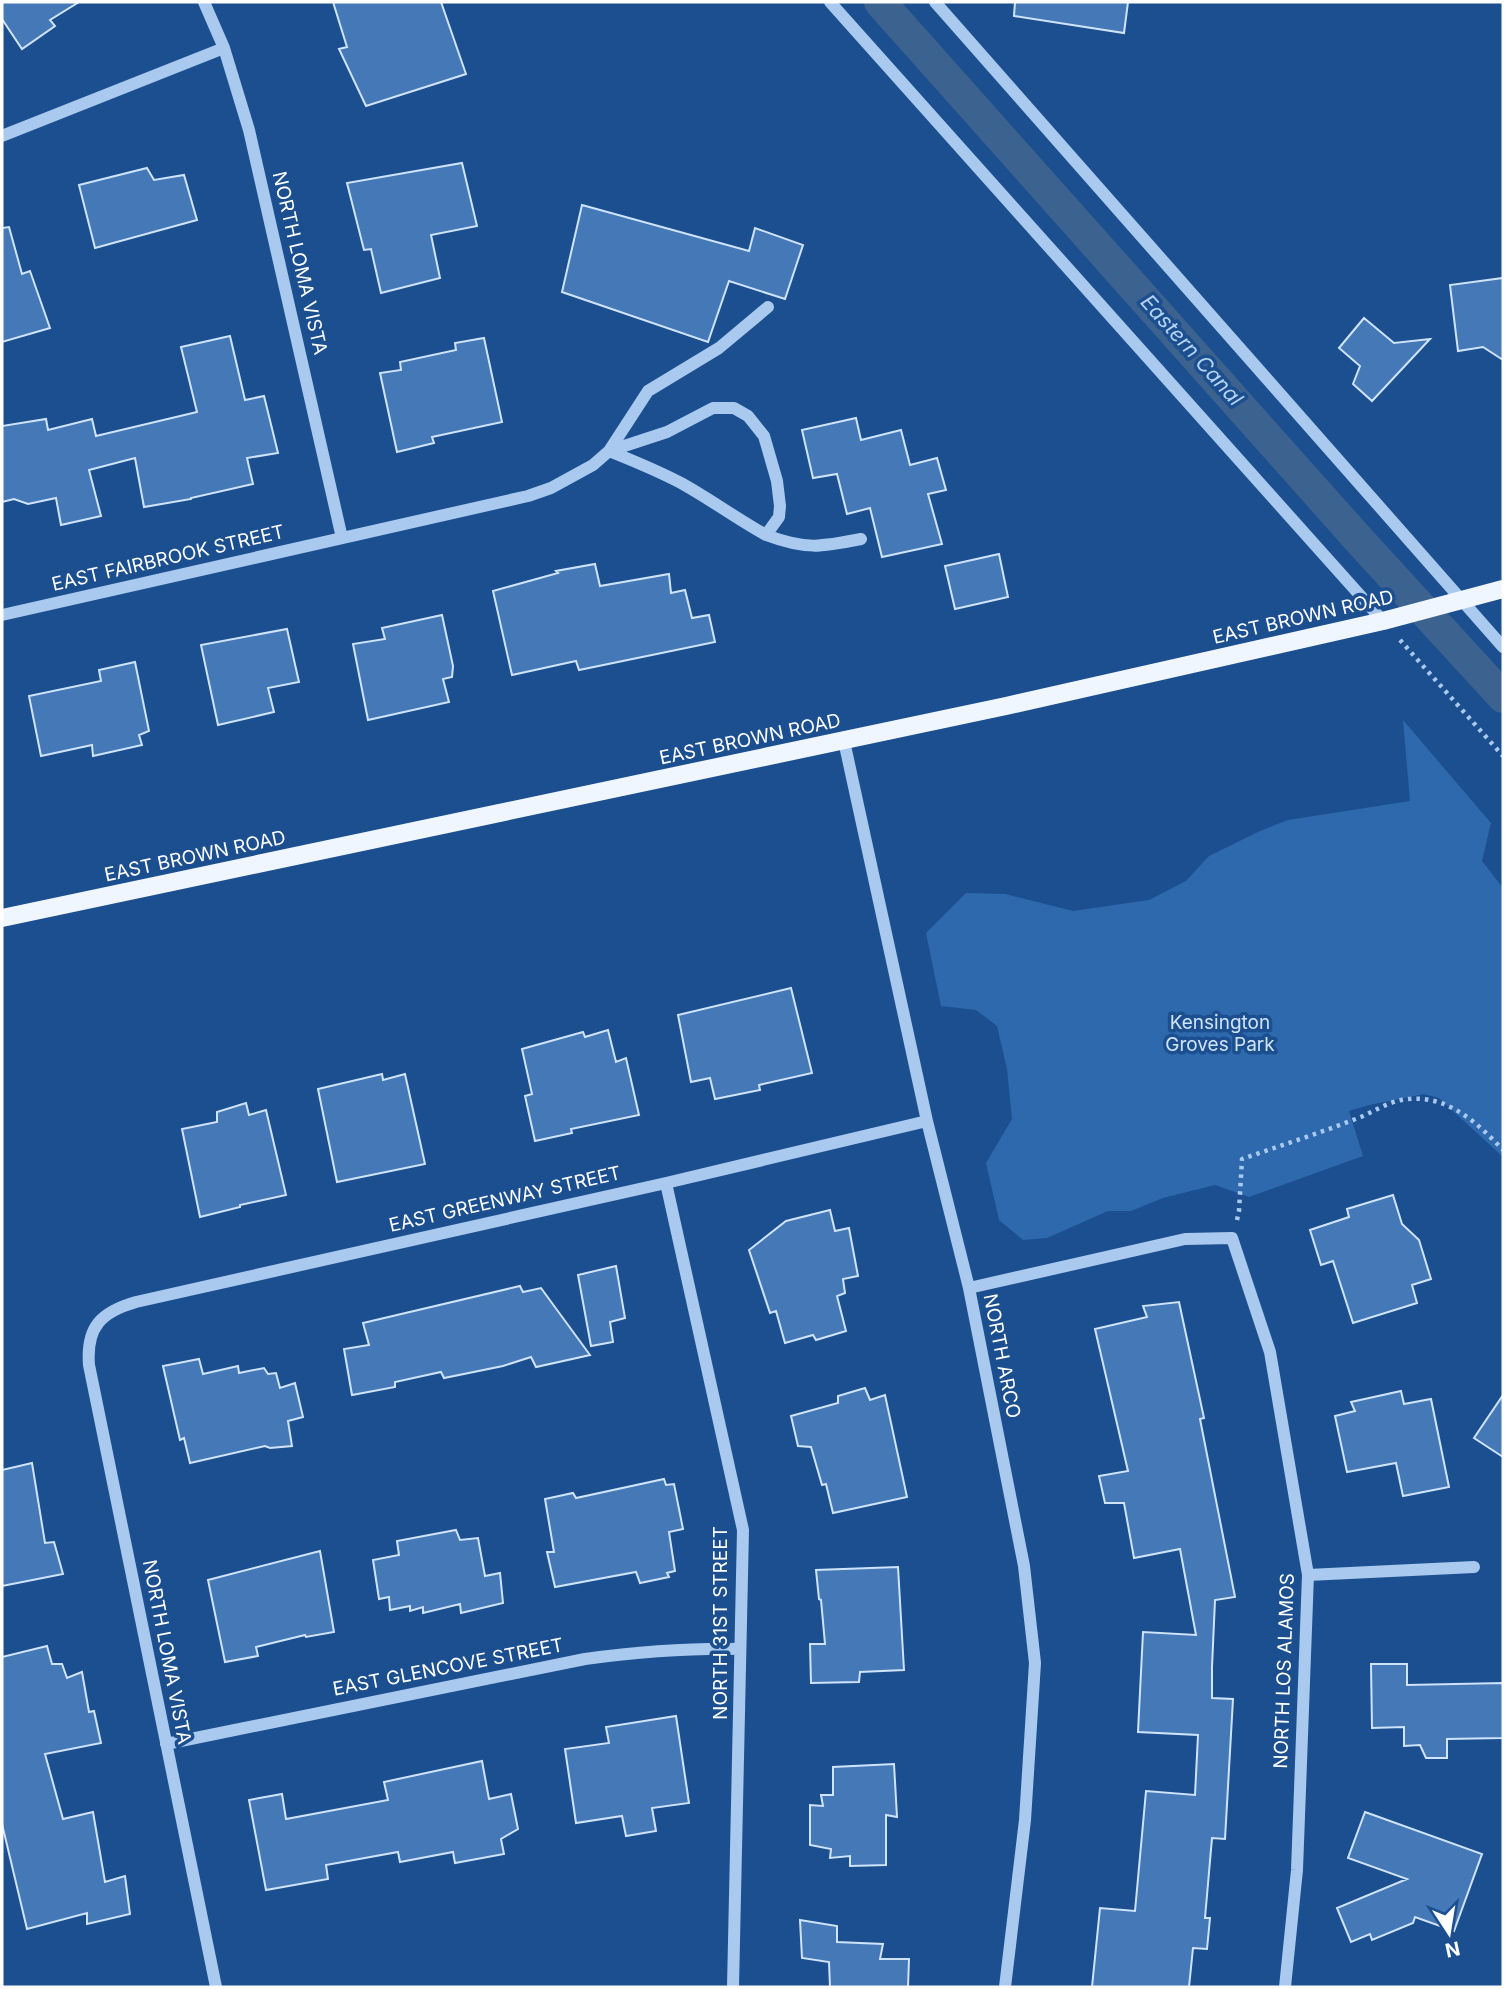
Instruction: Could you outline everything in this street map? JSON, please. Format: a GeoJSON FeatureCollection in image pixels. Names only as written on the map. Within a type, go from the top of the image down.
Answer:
{"type":"FeatureCollection","features":[{"type":"Feature","properties":{"kind":"main road","name":"EAST BROWN ROAD"},"geometry":{"type":"LineString","coordinates":[[2,918],[1112,683],[1384,621],[1503,589]]}},
{"type":"Feature","properties":{"kind":"street","name":"NORTH LOMA VISTA"},"geometry":{"type":"LineString","coordinates":[[204,2],[239,91],[260,172],[342,538]]}},
{"type":"Feature","properties":{"kind":"street"},"geometry":{"type":"LineString","coordinates":[[830,2],[1384,621]]}},
{"type":"Feature","properties":{"kind":"street"},"geometry":{"type":"LineString","coordinates":[[935,2],[1503,647]]}},
{"type":"Feature","properties":{"kind":"street"},"geometry":{"type":"LineString","coordinates":[[2,136],[224,48]]}},
{"type":"Feature","properties":{"kind":"street"},"geometry":{"type":"LineString","coordinates":[[610,452],[649,391],[719,348],[768,307]]}},
{"type":"Feature","properties":{"kind":"street"},"geometry":{"type":"LineString","coordinates":[[610,452],[667,432],[713,408],[734,408],[748,416],[764,436],[777,481],[779,517],[766,535]]}},
{"type":"Feature","properties":{"kind":"street"},"geometry":{"type":"LineString","coordinates":[[610,452],[655,470],[766,535],[791,544],[821,547],[861,540]]}},
{"type":"Feature","properties":{"kind":"street","name":"EAST FAIRBROOK STREET"},"geometry":{"type":"LineString","coordinates":[[2,615],[539,492],[573,478],[610,452]]}},
{"type":"Feature","properties":{"kind":"street","name":"NORTH ARCO"},"geometry":{"type":"LineString","coordinates":[[844,741],[928,1121],[969,1288],[1024,1566],[1035,1663],[1025,1820],[1005,1987]]}},
{"type":"Feature","properties":{"kind":"street","name":"EAST GREENWAY STREET"},"geometry":{"type":"LineString","coordinates":[[96,1325],[114,1310],[136,1302],[928,1121]]}},
{"type":"Feature","properties":{"kind":"street","name":"NORTH 31ST STREET"},"geometry":{"type":"LineString","coordinates":[[666,1183],[743,1530],[733,1987]]}},
{"type":"Feature","properties":{"kind":"street"},"geometry":{"type":"LineString","coordinates":[[969,1288],[1185,1239],[1232,1238]]}},
{"type":"Feature","properties":{"kind":"street","name":"NORTH LOS ALAMOS"},"geometry":{"type":"LineString","coordinates":[[1232,1238],[1270,1352],[1308,1575],[1297,1870],[1285,1987]]}},
{"type":"Feature","properties":{"kind":"street","name":"NORTH LOMA VISTA"},"geometry":{"type":"LineString","coordinates":[[96,1325],[90,1337],[89,1365],[216,1987]]}},
{"type":"Feature","properties":{"kind":"street"},"geometry":{"type":"LineString","coordinates":[[1308,1575],[1474,1567]]}},
{"type":"Feature","properties":{"kind":"street","name":"EAST GLENCOVE STREET"},"geometry":{"type":"LineString","coordinates":[[166,1744],[585,1659],[644,1651],[740,1649]]}},
{"type":"Feature","properties":{"kind":"path"},"geometry":{"type":"LineString","coordinates":[[1384,621],[1503,757]]}},
{"type":"Feature","properties":{"kind":"path"},"geometry":{"type":"LineString","coordinates":[[1232,1238],[1240,1211],[1242,1159],[1356,1119],[1396,1101],[1421,1098],[1444,1103],[1481,1127],[1503,1150]]}},
{"type":"Feature","properties":{"kind":"green space","name":"Kensington Groves Park"},"geometry":{"type":"Polygon","coordinates":[[[1403,720],[1491,823],[1482,861],[1503,888],[1503,1157],[1439,1098],[1424,1094],[1349,1111],[1363,1156],[1249,1197],[1215,1185],[1163,1198],[1131,1211],[1108,1211],[1047,1238],[1023,1240],[999,1220],[986,1163],[1012,1119],[1007,1069],[997,1026],[976,1010],[941,1006],[926,933],[966,893],[1005,894],[1073,911],[1149,900],[1186,881],[1209,856],[1288,820],[1410,801],[1403,720]]]}},
{"type":"Feature","properties":{"kind":"building"},"geometry":{"type":"Polygon","coordinates":[[[2,2],[79,2],[50,20],[55,26],[22,49],[2,19],[2,2]]]}},
{"type":"Feature","properties":{"kind":"building"},"geometry":{"type":"Polygon","coordinates":[[[333,2],[441,2],[466,74],[366,106],[339,49],[347,47],[333,2]]]}},
{"type":"Feature","properties":{"kind":"building"},"geometry":{"type":"Polygon","coordinates":[[[1015,2],[1128,2],[1124,33],[1014,16],[1015,2]]]}},
{"type":"Feature","properties":{"kind":"building"},"geometry":{"type":"Polygon","coordinates":[[[462,163],[477,226],[431,235],[440,278],[381,293],[371,249],[364,250],[347,183],[462,163]]]}},
{"type":"Feature","properties":{"kind":"building"},"geometry":{"type":"Polygon","coordinates":[[[147,168],[154,180],[184,175],[197,220],[95,248],[79,185],[147,168]]]}},
{"type":"Feature","properties":{"kind":"building"},"geometry":{"type":"Polygon","coordinates":[[[582,205],[749,251],[755,228],[803,245],[785,299],[729,281],[708,342],[562,292],[582,205]]]}},
{"type":"Feature","properties":{"kind":"building"},"geometry":{"type":"Polygon","coordinates":[[[9,227],[22,274],[30,271],[50,328],[2,342],[2,228],[9,227]]]}},
{"type":"Feature","properties":{"kind":"building"},"geometry":{"type":"Polygon","coordinates":[[[1503,278],[1503,360],[1483,347],[1458,351],[1450,285],[1503,278]]]}},
{"type":"Feature","properties":{"kind":"building"},"geometry":{"type":"Polygon","coordinates":[[[1364,318],[1394,343],[1430,339],[1372,401],[1353,384],[1360,366],[1339,348],[1364,318]]]}},
{"type":"Feature","properties":{"kind":"building"},"geometry":{"type":"Polygon","coordinates":[[[230,336],[245,400],[264,396],[278,453],[247,458],[253,484],[144,507],[135,458],[89,470],[101,516],[61,525],[56,498],[28,504],[14,499],[2,502],[2,426],[46,419],[48,430],[92,419],[96,436],[197,412],[181,347],[230,336]]]}},
{"type":"Feature","properties":{"kind":"building"},"geometry":{"type":"Polygon","coordinates":[[[484,338],[502,422],[432,437],[434,443],[397,452],[380,373],[401,370],[400,362],[456,350],[455,343],[484,338]]]}},
{"type":"Feature","properties":{"kind":"building"},"geometry":{"type":"Polygon","coordinates":[[[856,418],[861,440],[901,430],[910,465],[937,458],[946,490],[928,494],[942,544],[882,557],[870,508],[847,514],[837,474],[813,478],[802,430],[856,418]]]}},
{"type":"Feature","properties":{"kind":"building"},"geometry":{"type":"Polygon","coordinates":[[[999,554],[1008,597],[955,609],[945,566],[999,554]]]}},
{"type":"Feature","properties":{"kind":"building"},"geometry":{"type":"Polygon","coordinates":[[[595,564],[600,586],[669,574],[671,593],[685,590],[692,618],[709,615],[715,642],[579,670],[576,661],[512,675],[493,591],[558,573],[556,571],[595,564]]]}},
{"type":"Feature","properties":{"kind":"building"},"geometry":{"type":"Polygon","coordinates":[[[442,615],[453,666],[452,677],[443,679],[449,702],[368,720],[353,644],[385,639],[382,628],[442,615]]]}},
{"type":"Feature","properties":{"kind":"building"},"geometry":{"type":"Polygon","coordinates":[[[287,629],[299,682],[268,688],[274,712],[218,725],[201,645],[287,629]]]}},
{"type":"Feature","properties":{"kind":"building"},"geometry":{"type":"Polygon","coordinates":[[[135,662],[149,731],[139,735],[142,745],[93,756],[92,745],[41,756],[29,696],[101,681],[99,670],[135,662]]]}},
{"type":"Feature","properties":{"kind":"building"},"geometry":{"type":"Polygon","coordinates":[[[791,988],[812,1073],[759,1085],[760,1090],[715,1099],[710,1078],[691,1082],[678,1015],[791,988]]]}},
{"type":"Feature","properties":{"kind":"building"},"geometry":{"type":"Polygon","coordinates":[[[608,1030],[616,1062],[626,1058],[639,1115],[571,1129],[572,1133],[535,1141],[525,1096],[532,1094],[522,1049],[583,1032],[585,1037],[608,1030]]]}},
{"type":"Feature","properties":{"kind":"building"},"geometry":{"type":"Polygon","coordinates":[[[382,1074],[383,1080],[405,1074],[425,1164],[337,1182],[318,1089],[382,1074]]]}},
{"type":"Feature","properties":{"kind":"building"},"geometry":{"type":"Polygon","coordinates":[[[246,1103],[249,1115],[266,1110],[286,1195],[200,1217],[182,1129],[217,1122],[217,1112],[246,1103]]]}},
{"type":"Feature","properties":{"kind":"building"},"geometry":{"type":"Polygon","coordinates":[[[1393,1195],[1402,1224],[1419,1240],[1431,1279],[1412,1285],[1417,1303],[1353,1323],[1333,1261],[1321,1265],[1310,1230],[1349,1217],[1347,1209],[1393,1195]]]}},
{"type":"Feature","properties":{"kind":"building"},"geometry":{"type":"Polygon","coordinates":[[[830,1210],[835,1231],[849,1228],[858,1276],[843,1279],[845,1293],[837,1296],[846,1331],[816,1340],[813,1335],[785,1343],[776,1311],[770,1313],[749,1250],[786,1221],[830,1210]]]}},
{"type":"Feature","properties":{"kind":"building"},"geometry":{"type":"Polygon","coordinates":[[[616,1266],[625,1318],[610,1322],[613,1342],[591,1346],[578,1275],[616,1266]]]}},
{"type":"Feature","properties":{"kind":"building"},"geometry":{"type":"Polygon","coordinates":[[[520,1286],[523,1292],[541,1288],[590,1355],[536,1367],[531,1357],[503,1366],[444,1378],[441,1372],[395,1382],[395,1387],[352,1395],[344,1349],[369,1345],[363,1323],[520,1286]]]}},
{"type":"Feature","properties":{"kind":"building"},"geometry":{"type":"Polygon","coordinates":[[[1179,1302],[1204,1418],[1200,1419],[1235,1597],[1215,1600],[1212,1667],[1212,1698],[1233,1699],[1225,1839],[1212,1838],[1205,1918],[1210,1918],[1207,1949],[1193,1948],[1189,1987],[1092,1987],[1100,1908],[1135,1911],[1146,1791],[1195,1795],[1198,1735],[1138,1732],[1143,1632],[1196,1635],[1180,1549],[1134,1558],[1124,1503],[1105,1503],[1099,1476],[1128,1471],[1095,1329],[1147,1317],[1143,1306],[1179,1302]]]}},
{"type":"Feature","properties":{"kind":"building"},"geometry":{"type":"Polygon","coordinates":[[[199,1359],[203,1374],[238,1366],[239,1373],[264,1368],[268,1374],[276,1373],[280,1388],[295,1383],[303,1417],[288,1421],[292,1446],[265,1446],[190,1463],[184,1438],[180,1440],[163,1366],[199,1359]]]}},
{"type":"Feature","properties":{"kind":"building"},"geometry":{"type":"Polygon","coordinates":[[[865,1388],[870,1400],[885,1395],[907,1497],[833,1513],[826,1484],[822,1485],[811,1447],[798,1446],[791,1416],[838,1403],[838,1396],[865,1388]]]}},
{"type":"Feature","properties":{"kind":"building"},"geometry":{"type":"Polygon","coordinates":[[[1401,1391],[1404,1404],[1431,1399],[1449,1487],[1403,1496],[1396,1463],[1347,1472],[1335,1416],[1355,1411],[1351,1402],[1401,1391]]]}},
{"type":"Feature","properties":{"kind":"building"},"geometry":{"type":"Polygon","coordinates":[[[1503,1395],[1503,1457],[1474,1438],[1503,1395]]]}},
{"type":"Feature","properties":{"kind":"building"},"geometry":{"type":"Polygon","coordinates":[[[32,1463],[45,1543],[54,1542],[63,1574],[2,1586],[2,1470],[32,1463]]]}},
{"type":"Feature","properties":{"kind":"building"},"geometry":{"type":"Polygon","coordinates":[[[664,1479],[666,1485],[674,1484],[683,1529],[669,1532],[675,1571],[667,1573],[669,1577],[640,1583],[636,1572],[555,1587],[547,1552],[554,1552],[545,1499],[573,1493],[576,1498],[664,1479]]]}},
{"type":"Feature","properties":{"kind":"building"},"geometry":{"type":"Polygon","coordinates":[[[456,1530],[460,1540],[478,1538],[485,1576],[500,1573],[503,1603],[461,1613],[460,1604],[423,1613],[423,1607],[410,1611],[410,1606],[390,1610],[389,1597],[379,1599],[373,1560],[399,1555],[397,1541],[456,1530]]]}},
{"type":"Feature","properties":{"kind":"building"},"geometry":{"type":"Polygon","coordinates":[[[320,1551],[334,1632],[305,1635],[256,1647],[258,1656],[225,1662],[208,1580],[320,1551]]]}},
{"type":"Feature","properties":{"kind":"building"},"geometry":{"type":"Polygon","coordinates":[[[898,1567],[904,1670],[860,1672],[859,1682],[811,1683],[810,1644],[825,1644],[816,1570],[898,1567]]]}},
{"type":"Feature","properties":{"kind":"building"},"geometry":{"type":"Polygon","coordinates":[[[47,1646],[52,1664],[62,1664],[67,1678],[82,1672],[89,1712],[94,1711],[101,1743],[45,1754],[63,1819],[93,1812],[105,1882],[125,1876],[130,1914],[87,1924],[87,1913],[27,1929],[2,1824],[2,1657],[47,1646]]]}},
{"type":"Feature","properties":{"kind":"building"},"geometry":{"type":"Polygon","coordinates":[[[1371,1664],[1407,1664],[1407,1685],[1503,1683],[1503,1738],[1447,1739],[1447,1758],[1426,1758],[1420,1745],[1404,1746],[1404,1727],[1372,1728],[1371,1664]]]}},
{"type":"Feature","properties":{"kind":"building"},"geometry":{"type":"Polygon","coordinates":[[[676,1716],[689,1803],[652,1808],[656,1831],[626,1836],[622,1816],[576,1823],[565,1749],[609,1743],[606,1727],[676,1716]]]}},
{"type":"Feature","properties":{"kind":"building"},"geometry":{"type":"Polygon","coordinates":[[[482,1761],[489,1799],[511,1794],[518,1829],[501,1839],[504,1854],[455,1863],[453,1852],[400,1862],[398,1852],[326,1865],[328,1879],[266,1890],[249,1800],[282,1794],[286,1819],[388,1800],[384,1782],[482,1761]]]}},
{"type":"Feature","properties":{"kind":"building"},"geometry":{"type":"Polygon","coordinates":[[[894,1764],[897,1817],[886,1815],[886,1865],[850,1866],[850,1856],[830,1858],[831,1849],[810,1845],[810,1805],[823,1806],[821,1795],[833,1795],[833,1767],[894,1764]]]}},
{"type":"Feature","properties":{"kind":"building"},"geometry":{"type":"Polygon","coordinates":[[[1365,1812],[1482,1854],[1454,1931],[1415,1917],[1413,1923],[1372,1940],[1370,1934],[1351,1942],[1337,1908],[1407,1879],[1348,1858],[1365,1812]]]}},
{"type":"Feature","properties":{"kind":"building"},"geometry":{"type":"Polygon","coordinates":[[[800,1920],[837,1926],[837,1942],[883,1944],[880,1959],[909,1959],[908,1987],[830,1987],[829,1962],[802,1958],[800,1920]]]}},
{"type":"Feature","properties":{"kind":"waterway","name":"Eastern Canal"},"geometry":{"type":"LineString","coordinates":[[880,2],[1360,541],[1503,697]]}}]}
